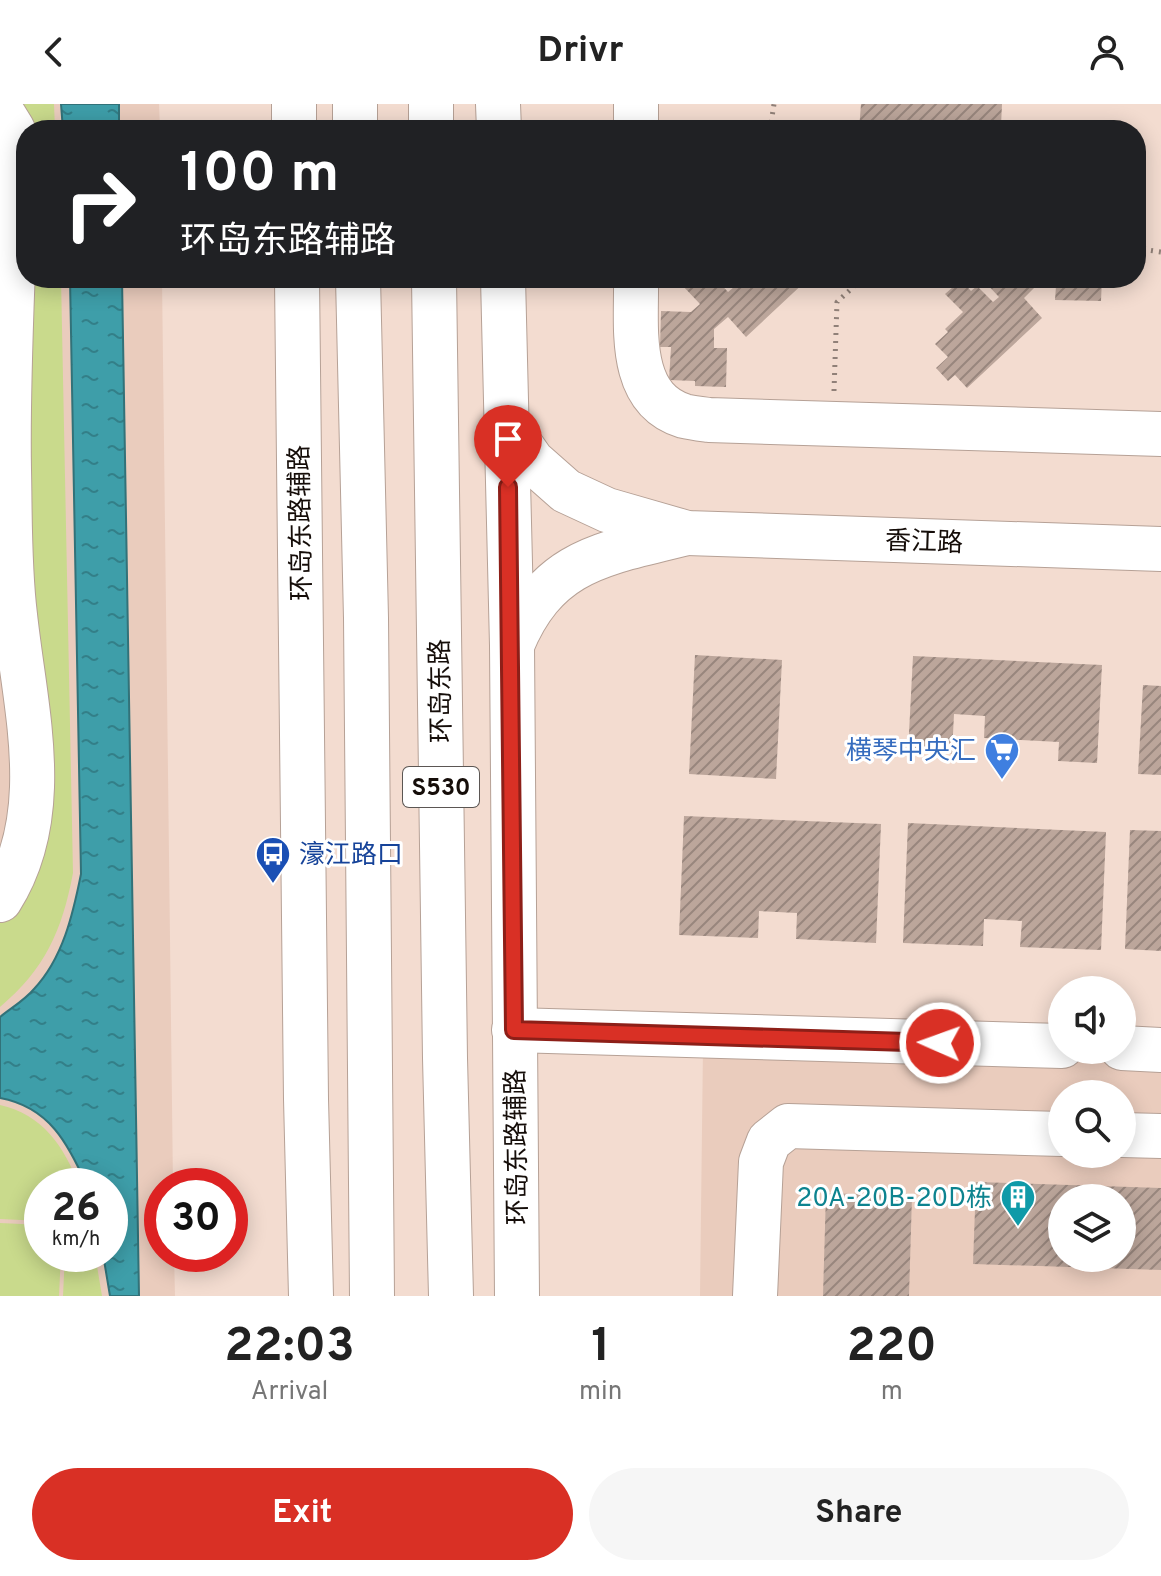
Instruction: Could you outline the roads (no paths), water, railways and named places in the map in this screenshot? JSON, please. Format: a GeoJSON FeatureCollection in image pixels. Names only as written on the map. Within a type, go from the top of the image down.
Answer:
{"type":"FeatureCollection","features":[{"type":"Feature","properties":{"kind":"main road"},"geometry":{"type":"LineString","coordinates":[[0,109],[13,130],[16,153],[12,242],[10,512],[14,611],[31,725],[32,758],[31,804],[25,838],[8,888],[0,900]]}},
{"type":"Feature","properties":{"kind":"main road","name":"环岛东路辅路"},"geometry":{"type":"LineString","coordinates":[[297,288],[311,1296]]}},
{"type":"Feature","properties":{"kind":"main road","name":"S530"},"geometry":{"type":"LineString","coordinates":[[358,288],[366,618],[372,1296]]}},
{"type":"Feature","properties":{"kind":"main road","name":"环岛东路"},"geometry":{"type":"LineString","coordinates":[[434,288],[451,1296]]}},
{"type":"Feature","properties":{"kind":"main road","name":"环岛东路辅路"},"geometry":{"type":"LineString","coordinates":[[503,288],[512,645],[517,1296]]}},
{"type":"Feature","properties":{"kind":"main road"},"geometry":{"type":"LineString","coordinates":[[636,288],[637,352],[643,378],[659,401],[682,416],[709,420],[1161,434]]}},
{"type":"Feature","properties":{"kind":"main road"},"geometry":{"type":"LineString","coordinates":[[506,424],[532,461],[566,491],[607,510],[687,533]]}},
{"type":"Feature","properties":{"kind":"main road"},"geometry":{"type":"LineString","coordinates":[[512,645],[532,606],[563,575],[602,554],[687,533]]}},
{"type":"Feature","properties":{"kind":"main road","name":"香江路"},"geometry":{"type":"LineString","coordinates":[[687,533],[1161,549]]}},
{"type":"Feature","properties":{"kind":"main road"},"geometry":{"type":"LineString","coordinates":[[514,1030],[1048,1046]]}},
{"type":"Feature","properties":{"kind":"main road"},"geometry":{"type":"LineString","coordinates":[[1136,1049],[1161,1050]]}},
{"type":"Feature","properties":{"kind":"main road"},"geometry":{"type":"LineString","coordinates":[[337,1296],[336,1203],[369,1102]]}},
{"type":"Feature","properties":{"kind":"main road"},"geometry":{"type":"LineString","coordinates":[[755,1296],[761,1162],[769,1141],[788,1126],[1048,1134]]}},
{"type":"Feature","properties":{"kind":"main road"},"geometry":{"type":"LineString","coordinates":[[1136,1135],[1161,1136]]}},
{"type":"Feature","properties":{"kind":"water"},"geometry":{"type":"Polygon","coordinates":[[[61,104],[119,104],[119,120],[62,120],[61,104]]]}},
{"type":"Feature","properties":{"kind":"water"},"geometry":{"type":"Polygon","coordinates":[[[70,288],[122,288],[139,1296],[110,1296],[106,1272],[128,1272],[128,1168],[78,1168],[64,1142],[44,1118],[17,1103],[0,1098],[0,1017],[30,993],[44,977],[60,950],[81,874],[70,288]]]}},
{"type":"Feature","properties":{"kind":"place","name":"横琴中央汇"},"geometry":{"type":"Point","coordinates":[1002,781]}},
{"type":"Feature","properties":{"kind":"place","name":"濠江路口"},"geometry":{"type":"Point","coordinates":[273,885]}},
{"type":"Feature","properties":{"kind":"place","name":"20A-20B-20D栋"},"geometry":{"type":"Point","coordinates":[1018,1228]}}]}
